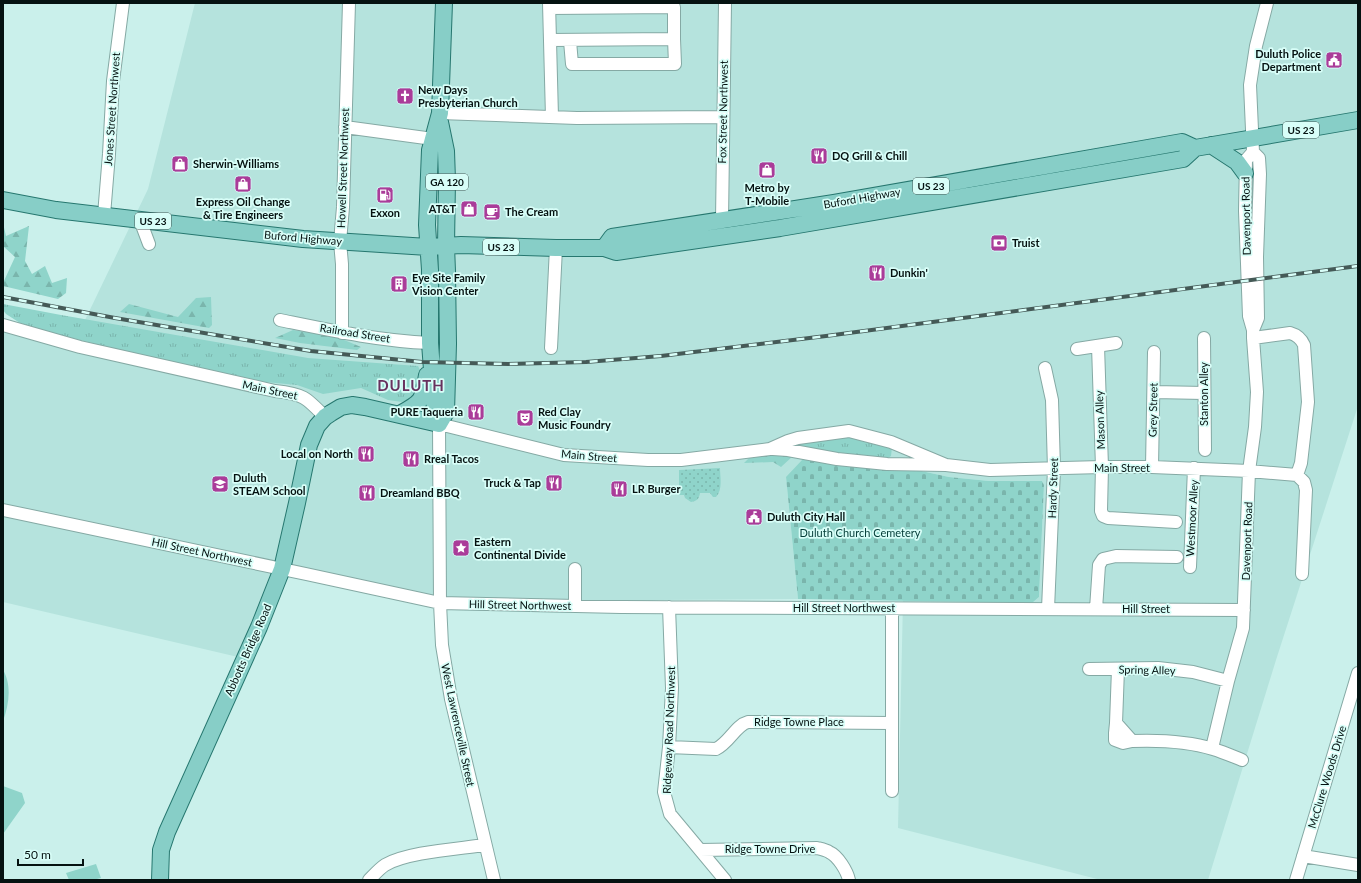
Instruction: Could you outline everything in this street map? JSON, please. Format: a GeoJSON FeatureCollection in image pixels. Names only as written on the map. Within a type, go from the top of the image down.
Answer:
{"type":"FeatureCollection","features":[{"type":"Feature","properties":{"kind":"main road","name":"GA 120"},"geometry":{"type":"LineString","coordinates":[[444,3],[440,116],[446,151],[446,246]]}},
{"type":"Feature","properties":{"kind":"main road","name":"GA 120"},"geometry":{"type":"LineString","coordinates":[[428,246],[427,225],[430,150],[440,116]]}},
{"type":"Feature","properties":{"kind":"main road","name":"Buford Highway"},"geometry":{"type":"LineString","coordinates":[[3,200],[56,210],[340,242],[391,243],[428,246],[604,248],[616,252],[718,238],[1183,159],[1195,148],[1211,145],[1253,145],[1358,120]]}},
{"type":"Feature","properties":{"kind":"main road","name":"Buford Highway"},"geometry":{"type":"LineString","coordinates":[[604,248],[612,237],[787,210],[1182,142],[1195,148]]}},
{"type":"Feature","properties":{"kind":"main road"},"geometry":{"type":"LineString","coordinates":[[1211,145],[1237,162],[1246,173]]}},
{"type":"Feature","properties":{"kind":"main road"},"geometry":{"type":"LineString","coordinates":[[1019,187],[1023,178],[1034,174],[1048,165]]}},
{"type":"Feature","properties":{"kind":"main road"},"geometry":{"type":"LineString","coordinates":[[885,210],[895,202],[931,195],[936,185]]}},
{"type":"Feature","properties":{"kind":"main road"},"geometry":{"type":"LineString","coordinates":[[718,238],[718,233],[724,230],[772,220],[781,216],[787,210]]}},
{"type":"Feature","properties":{"kind":"main road"},"geometry":{"type":"LineString","coordinates":[[648,247],[661,237],[704,233],[722,220]]}},
{"type":"Feature","properties":{"kind":"main road","name":"West Lawrenceville Street"},"geometry":{"type":"LineString","coordinates":[[428,246],[431,363],[435,410],[439,424]]}},
{"type":"Feature","properties":{"kind":"main road","name":"West Lawrenceville Street"},"geometry":{"type":"LineString","coordinates":[[439,424],[446,412],[448,299],[446,246]]}},
{"type":"Feature","properties":{"kind":"main road"},"geometry":{"type":"LineString","coordinates":[[400,414],[414,406],[424,396],[428,368],[431,363]]}},
{"type":"Feature","properties":{"kind":"main road","name":"Main Street"},"geometry":{"type":"LineString","coordinates":[[325,417],[341,408],[352,405],[400,414],[439,424]]}},
{"type":"Feature","properties":{"kind":"main road","name":"Abbotts Bridge Road"},"geometry":{"type":"LineString","coordinates":[[160,880],[161,850],[167,832],[259,626],[282,569],[309,445],[317,426],[325,417]]}},
{"type":"Feature","properties":{"kind":"street","name":"Jones Street Northwest"},"geometry":{"type":"LineString","coordinates":[[104,215],[113,80],[123,3]]}},
{"type":"Feature","properties":{"kind":"street","name":"Howell Street Northwest"},"geometry":{"type":"LineString","coordinates":[[342,333],[342,264],[340,242],[343,207],[349,3]]}},
{"type":"Feature","properties":{"kind":"street","name":"Fox Street Northwest"},"geometry":{"type":"LineString","coordinates":[[722,220],[725,3]]}},
{"type":"Feature","properties":{"kind":"street"},"geometry":{"type":"LineString","coordinates":[[1253,145],[1250,85],[1256,46],[1267,3]]}},
{"type":"Feature","properties":{"kind":"street"},"geometry":{"type":"LineString","coordinates":[[552,117],[549,5],[631,5],[674,7],[675,64],[572,64],[570,40]]}},
{"type":"Feature","properties":{"kind":"street"},"geometry":{"type":"LineString","coordinates":[[550,40],[674,39]]}},
{"type":"Feature","properties":{"kind":"street"},"geometry":{"type":"LineString","coordinates":[[440,116],[723,117]]}},
{"type":"Feature","properties":{"kind":"street"},"geometry":{"type":"LineString","coordinates":[[345,127],[433,139]]}},
{"type":"Feature","properties":{"kind":"street","name":"Davenport Road"},"geometry":{"type":"LineString","coordinates":[[1212,748],[1228,681],[1243,628],[1249,471],[1255,427],[1256,399],[1253,334],[1249,316],[1245,212],[1246,160],[1253,145]]}},
{"type":"Feature","properties":{"kind":"street","name":"Davenport Road"},"geometry":{"type":"LineString","coordinates":[[1253,145],[1259,158],[1260,174],[1257,257],[1258,318],[1253,334]]}},
{"type":"Feature","properties":{"kind":"street"},"geometry":{"type":"LineString","coordinates":[[140,220],[149,244]]}},
{"type":"Feature","properties":{"kind":"street"},"geometry":{"type":"LineString","coordinates":[[551,348],[556,248]]}},
{"type":"Feature","properties":{"kind":"street","name":"Railroad Street"},"geometry":{"type":"LineString","coordinates":[[280,320],[342,333],[430,343]]}},
{"type":"Feature","properties":{"kind":"street","name":"Main Street"},"geometry":{"type":"LineString","coordinates":[[3,325],[80,347],[276,391],[294,393],[307,399],[325,417]]}},
{"type":"Feature","properties":{"kind":"street"},"geometry":{"type":"LineString","coordinates":[[1253,334],[1290,333],[1301,339],[1304,345],[1308,402],[1301,463],[1297,475],[1304,482],[1306,490],[1302,574]]}},
{"type":"Feature","properties":{"kind":"street","name":"Stanton Alley"},"geometry":{"type":"LineString","coordinates":[[1204,338],[1205,450]]}},
{"type":"Feature","properties":{"kind":"street"},"geometry":{"type":"LineString","coordinates":[[1077,349],[1116,343]]}},
{"type":"Feature","properties":{"kind":"street","name":"Mason Alley"},"geometry":{"type":"LineString","coordinates":[[1098,346],[1102,467],[1100,512],[1103,516],[1108,518],[1176,522]]}},
{"type":"Feature","properties":{"kind":"street","name":"Grey Street"},"geometry":{"type":"LineString","coordinates":[[1152,467],[1154,352]]}},
{"type":"Feature","properties":{"kind":"street","name":"Hardy Street"},"geometry":{"type":"LineString","coordinates":[[1045,368],[1052,400],[1054,469],[1048,609]]}},
{"type":"Feature","properties":{"kind":"street"},"geometry":{"type":"LineString","coordinates":[[1154,392],[1204,393]]}},
{"type":"Feature","properties":{"kind":"street","name":"Main Street"},"geometry":{"type":"LineString","coordinates":[[439,424],[564,455],[602,459],[681,460],[770,449],[788,450],[837,459],[898,464],[946,465],[990,470],[1152,467],[1249,471],[1297,475]]}},
{"type":"Feature","properties":{"kind":"street","name":"West Lawrenceville Street"},"geometry":{"type":"LineString","coordinates":[[439,424],[440,603],[442,645],[450,700],[494,880]]}},
{"type":"Feature","properties":{"kind":"street","name":"Main Street"},"geometry":{"type":"LineString","coordinates":[[770,449],[798,438],[849,431],[898,445],[946,465]]}},
{"type":"Feature","properties":{"kind":"street"},"geometry":{"type":"LineString","coordinates":[[898,445],[898,464]]}},
{"type":"Feature","properties":{"kind":"street","name":"Westmoor Alley"},"geometry":{"type":"LineString","coordinates":[[1190,567],[1194,468]]}},
{"type":"Feature","properties":{"kind":"street","name":"Hill Street Northwest"},"geometry":{"type":"LineString","coordinates":[[3,510],[440,603],[669,607],[1048,609]]}},
{"type":"Feature","properties":{"kind":"street"},"geometry":{"type":"LineString","coordinates":[[1096,609],[1099,565],[1102,559],[1116,556],[1176,557]]}},
{"type":"Feature","properties":{"kind":"street"},"geometry":{"type":"LineString","coordinates":[[575,569],[575,606]]}},
{"type":"Feature","properties":{"kind":"street","name":"Ridgeway Road Northwest"},"geometry":{"type":"LineString","coordinates":[[669,607],[672,688],[669,747],[664,792],[670,814],[725,880]]}},
{"type":"Feature","properties":{"kind":"street"},"geometry":{"type":"LineString","coordinates":[[892,609],[892,791]]}},
{"type":"Feature","properties":{"kind":"street","name":"Hill Street"},"geometry":{"type":"LineString","coordinates":[[1048,609],[1244,610]]}},
{"type":"Feature","properties":{"kind":"street","name":"Spring Alley"},"geometry":{"type":"LineString","coordinates":[[1089,669],[1158,668],[1192,672],[1228,681]]}},
{"type":"Feature","properties":{"kind":"street"},"geometry":{"type":"LineString","coordinates":[[1118,669],[1116,723],[1132,741],[1156,740],[1184,743],[1212,748],[1242,760]]}},
{"type":"Feature","properties":{"kind":"street","name":"McClure Woods Drive"},"geometry":{"type":"LineString","coordinates":[[1296,880],[1358,674]]}},
{"type":"Feature","properties":{"kind":"street","name":"Ridge Towne Place"},"geometry":{"type":"LineString","coordinates":[[669,747],[716,749],[723,746],[743,723],[748,722],[892,723]]}},
{"type":"Feature","properties":{"kind":"street"},"geometry":{"type":"LineString","coordinates":[[369,880],[378,871],[394,861],[416,855],[485,845]]}},
{"type":"Feature","properties":{"kind":"street","name":"Ridge Towne Drive"},"geometry":{"type":"LineString","coordinates":[[700,850],[817,848],[829,852],[836,857],[848,875],[849,880]]}},
{"type":"Feature","properties":{"kind":"street"},"geometry":{"type":"LineString","coordinates":[[1303,856],[1358,865]]}},
{"type":"Feature","properties":{"kind":"shaded area"},"geometry":{"type":"Polygon","coordinates":[[[195,3],[1358,3],[1358,406],[1276,660],[1208,880],[1101,880],[898,828],[903,600],[1032,603],[1039,597],[1044,485],[1042,481],[989,481],[949,477],[912,469],[786,477],[798,599],[659,600],[569,613],[449,610],[287,574],[238,657],[3,602],[3,330],[73,345],[148,189],[195,3]]]}},
{"type":"Feature","properties":{"kind":"green space"},"geometry":{"type":"Polygon","coordinates":[[[3,223],[6,236],[29,226],[25,261],[32,274],[45,266],[52,283],[67,278],[66,293],[58,299],[3,286],[15,257],[3,246],[3,223]]]}},
{"type":"Feature","properties":{"kind":"green space"},"geometry":{"type":"Polygon","coordinates":[[[211,297],[212,325],[209,328],[120,312],[129,304],[178,317],[196,298],[211,297]]]}},
{"type":"Feature","properties":{"kind":"green space"},"geometry":{"type":"Polygon","coordinates":[[[3,304],[308,358],[418,366],[420,370],[419,390],[412,398],[402,402],[388,400],[361,388],[323,394],[297,385],[265,382],[120,350],[52,333],[20,323],[6,314],[3,310],[3,304]]]}},
{"type":"Feature","properties":{"kind":"green space"},"geometry":{"type":"Polygon","coordinates":[[[293,330],[337,337],[361,347],[357,350],[300,343],[275,338],[293,330]]]}},
{"type":"Feature","properties":{"kind":"green space"},"geometry":{"type":"Polygon","coordinates":[[[846,435],[892,447],[891,456],[888,458],[836,455],[800,447],[797,443],[846,435]]]}},
{"type":"Feature","properties":{"kind":"green space"},"geometry":{"type":"Polygon","coordinates":[[[784,454],[793,456],[781,467],[773,462],[744,463],[749,458],[784,454]]]}},
{"type":"Feature","properties":{"kind":"green space","name":"Duluth Church Cemetery"},"geometry":{"type":"Polygon","coordinates":[[[803,459],[828,463],[912,469],[949,477],[989,481],[1042,481],[1044,485],[1039,597],[1032,603],[798,599],[786,477],[803,459]]]}},
{"type":"Feature","properties":{"kind":"green space"},"geometry":{"type":"Polygon","coordinates":[[[720,468],[720,491],[716,497],[713,497],[710,493],[700,493],[699,497],[695,501],[691,502],[685,498],[684,495],[679,495],[679,470],[720,468]]]}},
{"type":"Feature","properties":{"kind":"green space"},"geometry":{"type":"Polygon","coordinates":[[[3,670],[8,682],[9,695],[3,721],[3,670]]]}},
{"type":"Feature","properties":{"kind":"green space"},"geometry":{"type":"Polygon","coordinates":[[[3,786],[22,793],[25,803],[3,834],[3,786]]]}},
{"type":"Feature","properties":{"kind":"green space"},"geometry":{"type":"Polygon","coordinates":[[[96,864],[101,878],[93,880],[69,880],[66,873],[96,864]]]}},
{"type":"Feature","properties":{"kind":"railway"},"geometry":{"type":"LineString","coordinates":[[3,297],[115,318],[311,351],[422,362],[508,364],[586,362],[661,356],[826,336],[1358,266]]}},
{"type":"Feature","properties":{"kind":"place","name":"Duluth Police Department"},"geometry":{"type":"Point","coordinates":[1334,60]}},
{"type":"Feature","properties":{"kind":"place","name":"New Days Presbyterian Church"},"geometry":{"type":"Point","coordinates":[405,96]}},
{"type":"Feature","properties":{"kind":"place","name":"DQ Grill & Chill"},"geometry":{"type":"Point","coordinates":[819,156]}},
{"type":"Feature","properties":{"kind":"place","name":"Sherwin-Williams"},"geometry":{"type":"Point","coordinates":[180,164]}},
{"type":"Feature","properties":{"kind":"place","name":"Metro by T-Mobile"},"geometry":{"type":"Point","coordinates":[767,170]}},
{"type":"Feature","properties":{"kind":"place","name":"Express Oil Change & Tire Engineers"},"geometry":{"type":"Point","coordinates":[243,184]}},
{"type":"Feature","properties":{"kind":"place","name":"Exxon"},"geometry":{"type":"Point","coordinates":[385,195]}},
{"type":"Feature","properties":{"kind":"place","name":"AT&T"},"geometry":{"type":"Point","coordinates":[469,209]}},
{"type":"Feature","properties":{"kind":"place","name":"The Cream"},"geometry":{"type":"Point","coordinates":[492,212]}},
{"type":"Feature","properties":{"kind":"place","name":"Truist"},"geometry":{"type":"Point","coordinates":[999,243]}},
{"type":"Feature","properties":{"kind":"place","name":"Dunkin'"},"geometry":{"type":"Point","coordinates":[877,273]}},
{"type":"Feature","properties":{"kind":"place","name":"Eye Site Family Vision Center"},"geometry":{"type":"Point","coordinates":[399,284]}},
{"type":"Feature","properties":{"kind":"place","name":"PURE Taqueria"},"geometry":{"type":"Point","coordinates":[476,412]}},
{"type":"Feature","properties":{"kind":"place","name":"Red Clay Music Foundry"},"geometry":{"type":"Point","coordinates":[525,418]}},
{"type":"Feature","properties":{"kind":"place","name":"Local on North"},"geometry":{"type":"Point","coordinates":[366,454]}},
{"type":"Feature","properties":{"kind":"place","name":"Rreal Tacos"},"geometry":{"type":"Point","coordinates":[411,459]}},
{"type":"Feature","properties":{"kind":"place","name":"Truck & Tap"},"geometry":{"type":"Point","coordinates":[554,483]}},
{"type":"Feature","properties":{"kind":"place","name":"Duluth STEAM School"},"geometry":{"type":"Point","coordinates":[220,484]}},
{"type":"Feature","properties":{"kind":"place","name":"LR Burger"},"geometry":{"type":"Point","coordinates":[619,489]}},
{"type":"Feature","properties":{"kind":"place","name":"Dreamland BBQ"},"geometry":{"type":"Point","coordinates":[367,493]}},
{"type":"Feature","properties":{"kind":"place","name":"Duluth City Hall"},"geometry":{"type":"Point","coordinates":[754,517]}},
{"type":"Feature","properties":{"kind":"place","name":"Eastern Continental Divide"},"geometry":{"type":"Point","coordinates":[461,548]}},
{"type":"Feature","properties":{"kind":"district","name":"DULUTH"},"geometry":{"type":"Point","coordinates":[411,386]}}]}
